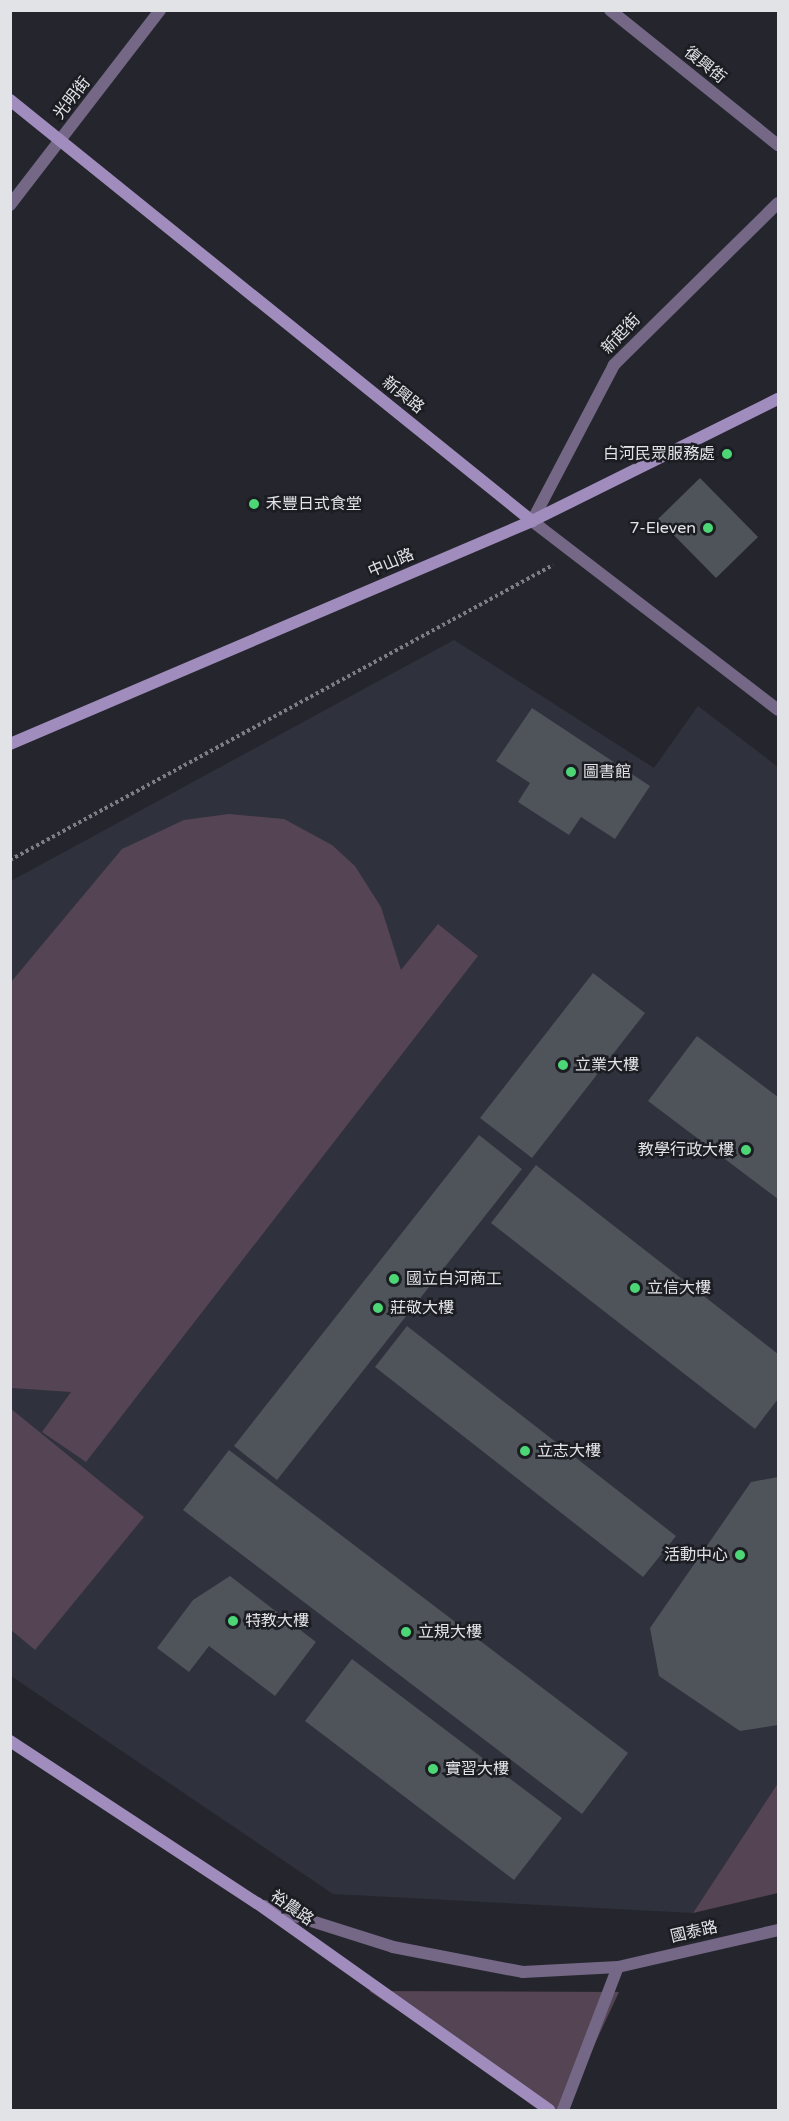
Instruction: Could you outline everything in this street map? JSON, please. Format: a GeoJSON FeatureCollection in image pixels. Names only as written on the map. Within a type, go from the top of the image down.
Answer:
{"type":"FeatureCollection","features":[{"type":"Feature","properties":{"kind":"street","name":"光明街"},"geometry":{"type":"LineString","coordinates":[[10,205],[160,10]]}},
{"type":"Feature","properties":{"kind":"street","name":"復興街"},"geometry":{"type":"LineString","coordinates":[[610,10],[778,145]]}},
{"type":"Feature","properties":{"kind":"street","name":"新興路"},"geometry":{"type":"LineString","coordinates":[[10,100],[532,521],[778,710]]}},
{"type":"Feature","properties":{"kind":"street","name":"新起街"},"geometry":{"type":"LineString","coordinates":[[532,521],[614,365],[778,203]]}},
{"type":"Feature","properties":{"kind":"street","name":"中山路"},"geometry":{"type":"LineString","coordinates":[[10,744],[532,521],[778,399]]}},
{"type":"Feature","properties":{"kind":"street","name":"裕農路"},"geometry":{"type":"LineString","coordinates":[[10,1741],[257,1903],[549,2110]]}},
{"type":"Feature","properties":{"kind":"street","name":"國泰路"},"geometry":{"type":"LineString","coordinates":[[257,1903],[393,1947],[523,1972],[618,1967],[778,1930]]}},
{"type":"Feature","properties":{"kind":"street"},"geometry":{"type":"LineString","coordinates":[[563,2110],[618,1967]]}},
{"type":"Feature","properties":{"kind":"path"},"geometry":{"type":"LineString","coordinates":[[10,860],[489,595],[576,554]]}},
{"type":"Feature","properties":{"kind":"shaded area","name":"國立白河商工"},"geometry":{"type":"Polygon","coordinates":[[[454,640],[654,768],[698,706],[778,767],[778,1783],[693,1913],[333,1894],[11,1676],[11,881],[454,640]]]}},
{"type":"Feature","properties":{"kind":"shaded area"},"geometry":{"type":"Polygon","coordinates":[[[229,814],[284,819],[332,845],[355,866],[381,907],[401,970],[438,924],[478,956],[86,1462],[42,1432],[71,1392],[11,1388],[11,982],[122,849],[184,820],[229,814]]]}},
{"type":"Feature","properties":{"kind":"shaded area"},"geometry":{"type":"Polygon","coordinates":[[[10,1408],[144,1517],[35,1650],[11,1630],[10,1408]]]}},
{"type":"Feature","properties":{"kind":"shaded area"},"geometry":{"type":"Polygon","coordinates":[[[778,1783],[778,1893],[693,1913],[778,1783]]]}},
{"type":"Feature","properties":{"kind":"shaded area"},"geometry":{"type":"Polygon","coordinates":[[[369,1991],[619,1992],[564,2110],[548,2110],[369,1991]]]}},
{"type":"Feature","properties":{"kind":"building","name":"7-Eleven"},"geometry":{"type":"Polygon","coordinates":[[[700,478],[758,537],[716,578],[658,519],[700,478]]]}},
{"type":"Feature","properties":{"kind":"building","name":"圖書館"},"geometry":{"type":"Polygon","coordinates":[[[532,708],[650,786],[615,839],[581,817],[569,835],[518,802],[530,783],[496,761],[532,708]]]}},
{"type":"Feature","properties":{"kind":"building","name":"立業大樓"},"geometry":{"type":"Polygon","coordinates":[[[593,973],[645,1013],[532,1158],[480,1118],[593,973]]]}},
{"type":"Feature","properties":{"kind":"building","name":"教學行政大樓"},"geometry":{"type":"Polygon","coordinates":[[[697,1036],[778,1097],[778,1199],[648,1101],[697,1036]]]}},
{"type":"Feature","properties":{"kind":"building","name":"莊敬大樓"},"geometry":{"type":"Polygon","coordinates":[[[479,1135],[522,1169],[277,1480],[234,1446],[479,1135]]]}},
{"type":"Feature","properties":{"kind":"building","name":"立信大樓"},"geometry":{"type":"Polygon","coordinates":[[[536,1165],[778,1354],[778,1399],[755,1429],[491,1223],[536,1165]]]}},
{"type":"Feature","properties":{"kind":"building","name":"立志大樓"},"geometry":{"type":"Polygon","coordinates":[[[407,1326],[676,1536],[643,1577],[375,1367],[407,1326]]]}},
{"type":"Feature","properties":{"kind":"building","name":"立規大樓"},"geometry":{"type":"Polygon","coordinates":[[[229,1450],[628,1753],[582,1814],[183,1510],[229,1450]]]}},
{"type":"Feature","properties":{"kind":"building","name":"活動中心"},"geometry":{"type":"Polygon","coordinates":[[[778,1477],[778,1725],[740,1731],[659,1676],[650,1628],[751,1482],[778,1477]]]}},
{"type":"Feature","properties":{"kind":"building","name":"特教大樓"},"geometry":{"type":"Polygon","coordinates":[[[230,1576],[316,1642],[275,1696],[209,1646],[189,1672],[157,1648],[193,1600],[230,1576]]]}},
{"type":"Feature","properties":{"kind":"building","name":"實習大樓"},"geometry":{"type":"Polygon","coordinates":[[[352,1659],[562,1818],[514,1880],[305,1721],[352,1659]]]}},
{"type":"Feature","properties":{"kind":"place","name":"白河民眾服務處"},"geometry":{"type":"Point","coordinates":[727,454]}},
{"type":"Feature","properties":{"kind":"place","name":"禾豐日式食堂"},"geometry":{"type":"Point","coordinates":[254,504]}},
{"type":"Feature","properties":{"kind":"place","name":"7-Eleven"},"geometry":{"type":"Point","coordinates":[708,528]}},
{"type":"Feature","properties":{"kind":"place","name":"圖書館"},"geometry":{"type":"Point","coordinates":[571,772]}},
{"type":"Feature","properties":{"kind":"place","name":"立業大樓"},"geometry":{"type":"Point","coordinates":[563,1065]}},
{"type":"Feature","properties":{"kind":"place","name":"教學行政大樓"},"geometry":{"type":"Point","coordinates":[746,1150]}},
{"type":"Feature","properties":{"kind":"place","name":"國立白河商工"},"geometry":{"type":"Point","coordinates":[394,1279]}},
{"type":"Feature","properties":{"kind":"place","name":"立信大樓"},"geometry":{"type":"Point","coordinates":[635,1288]}},
{"type":"Feature","properties":{"kind":"place","name":"莊敬大樓"},"geometry":{"type":"Point","coordinates":[378,1308]}},
{"type":"Feature","properties":{"kind":"place","name":"立志大樓"},"geometry":{"type":"Point","coordinates":[525,1451]}},
{"type":"Feature","properties":{"kind":"place","name":"活動中心"},"geometry":{"type":"Point","coordinates":[740,1555]}},
{"type":"Feature","properties":{"kind":"place","name":"特教大樓"},"geometry":{"type":"Point","coordinates":[233,1621]}},
{"type":"Feature","properties":{"kind":"place","name":"立規大樓"},"geometry":{"type":"Point","coordinates":[406,1632]}},
{"type":"Feature","properties":{"kind":"place","name":"實習大樓"},"geometry":{"type":"Point","coordinates":[433,1769]}}]}
